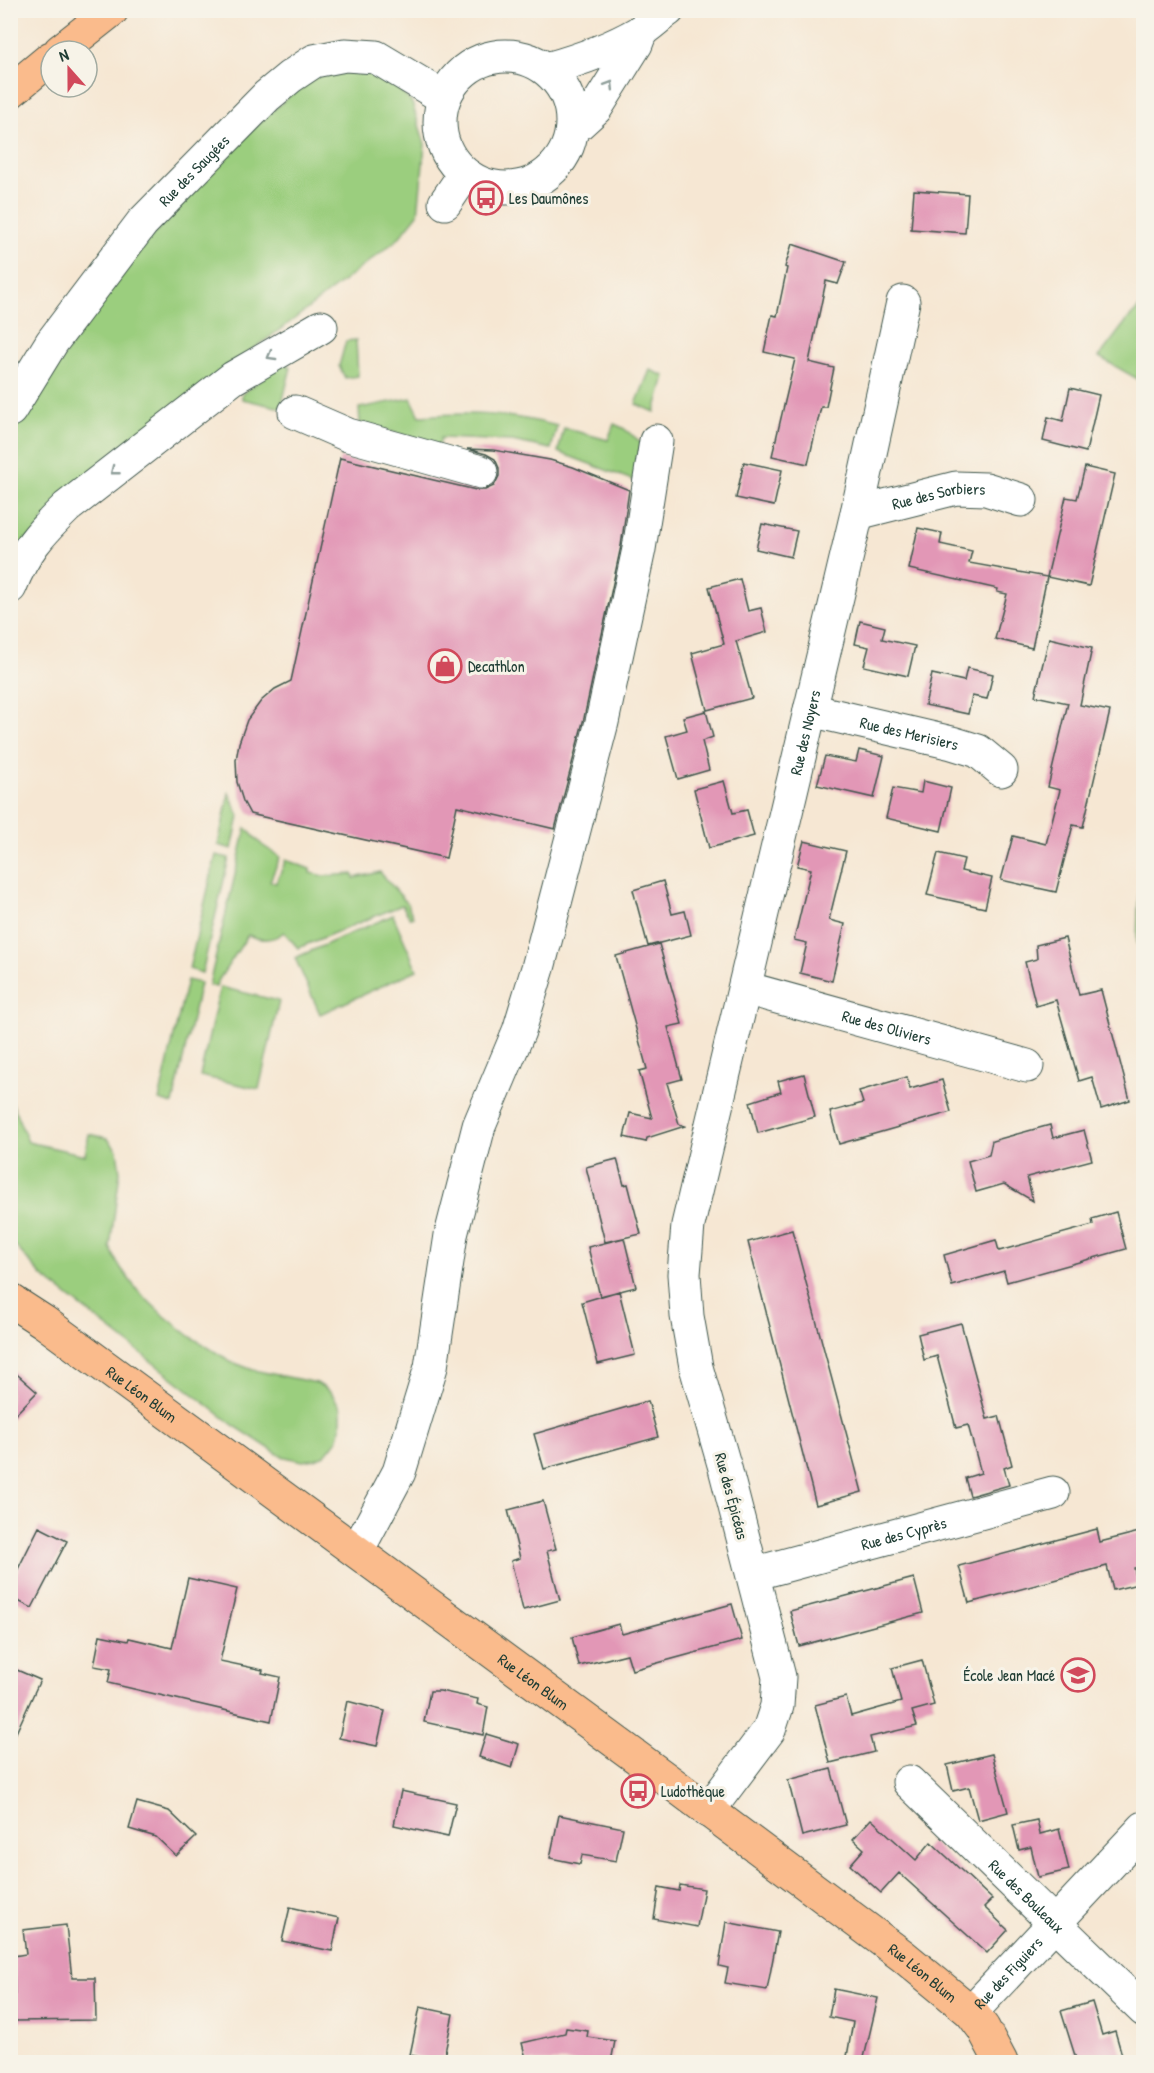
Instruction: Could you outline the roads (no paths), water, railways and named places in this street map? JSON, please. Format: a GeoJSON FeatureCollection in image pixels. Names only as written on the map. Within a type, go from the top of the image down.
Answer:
{"type":"FeatureCollection","features":[{"type":"Feature","properties":{"kind":"main road"},"geometry":{"type":"LineString","coordinates":[[75,39],[112,10]]}},
{"type":"Feature","properties":{"kind":"main road"},"geometry":{"type":"LineString","coordinates":[[10,92],[39,68]]}},
{"type":"Feature","properties":{"kind":"main road","name":"Rue Léon Blum"},"geometry":{"type":"LineString","coordinates":[[10,1285],[44,1322]]}},
{"type":"Feature","properties":{"kind":"main road","name":"Rue Léon Blum"},"geometry":{"type":"LineString","coordinates":[[10,1300],[44,1322],[357,1551],[903,1956],[971,2012],[983,2028],[1001,2062]]}},
{"type":"Feature","properties":{"kind":"street"},"geometry":{"type":"LineString","coordinates":[[547,69],[592,56],[641,31],[668,10]]}},
{"type":"Feature","properties":{"kind":"street"},"geometry":{"type":"LineString","coordinates":[[573,129],[596,108],[636,44],[641,31]]}},
{"type":"Feature","properties":{"kind":"street","name":"Rue des Saugées"},"geometry":{"type":"LineString","coordinates":[[10,410],[52,342],[142,223],[267,96],[290,76],[314,62],[345,55],[376,57],[443,97]]}},
{"type":"Feature","properties":{"kind":"street"},"geometry":{"type":"LineString","coordinates":[[509,55],[526,58],[547,69],[561,84],[571,106],[573,129],[565,153],[551,171],[529,184],[506,189],[485,186],[464,175],[445,149],[439,127],[443,97],[459,74],[486,58],[509,55]]}},
{"type":"Feature","properties":{"kind":"street"},"geometry":{"type":"LineString","coordinates":[[445,203],[464,175]]}},
{"type":"Feature","properties":{"kind":"street","name":"Rue des Noyers"},"geometry":{"type":"LineString","coordinates":[[704,1162],[857,513],[903,303]]}},
{"type":"Feature","properties":{"kind":"street"},"geometry":{"type":"LineString","coordinates":[[10,587],[33,542],[67,507],[233,378],[321,327]]}},
{"type":"Feature","properties":{"kind":"street"},"geometry":{"type":"LineString","coordinates":[[296,412],[348,435],[481,472]]}},
{"type":"Feature","properties":{"kind":"street"},"geometry":{"type":"LineString","coordinates":[[357,1551],[399,1472],[431,1367],[451,1234],[479,1126],[519,1031],[541,957],[602,722],[639,549],[656,441]]}},
{"type":"Feature","properties":{"kind":"street","name":"Rue des Sorbiers"},"geometry":{"type":"LineString","coordinates":[[857,513],[956,488],[986,489],[1021,500]]}},
{"type":"Feature","properties":{"kind":"street","name":"Rue des Merisiers"},"geometry":{"type":"LineString","coordinates":[[810,710],[978,751],[1000,771]]}},
{"type":"Feature","properties":{"kind":"street","name":"Rue des Oliviers"},"geometry":{"type":"LineString","coordinates":[[745,988],[1027,1066]]}},
{"type":"Feature","properties":{"kind":"street","name":"Rue des Épicéas"},"geometry":{"type":"LineString","coordinates":[[704,1162],[688,1225],[684,1274],[687,1316],[696,1366],[779,1677],[777,1706],[769,1730],[708,1812]]}},
{"type":"Feature","properties":{"kind":"street","name":"Rue des Cyprès"},"geometry":{"type":"LineString","coordinates":[[753,1574],[1053,1493]]}},
{"type":"Feature","properties":{"kind":"street","name":"Rue des Bouleaux"},"geometry":{"type":"LineString","coordinates":[[909,1782],[1143,2010]]}},
{"type":"Feature","properties":{"kind":"street","name":"Rue des Figuiers"},"geometry":{"type":"LineString","coordinates":[[971,2012],[1143,1828]]}},
{"type":"Feature","properties":{"kind":"place","name":"Les Daumônes"},"geometry":{"type":"Point","coordinates":[486,198]}},
{"type":"Feature","properties":{"kind":"place","name":"Decathlon"},"geometry":{"type":"Point","coordinates":[445,666]}},
{"type":"Feature","properties":{"kind":"place","name":"École Jean Macé"},"geometry":{"type":"Point","coordinates":[1078,1675]}},
{"type":"Feature","properties":{"kind":"place","name":"Ludothèque"},"geometry":{"type":"Point","coordinates":[638,1791]}}]}
